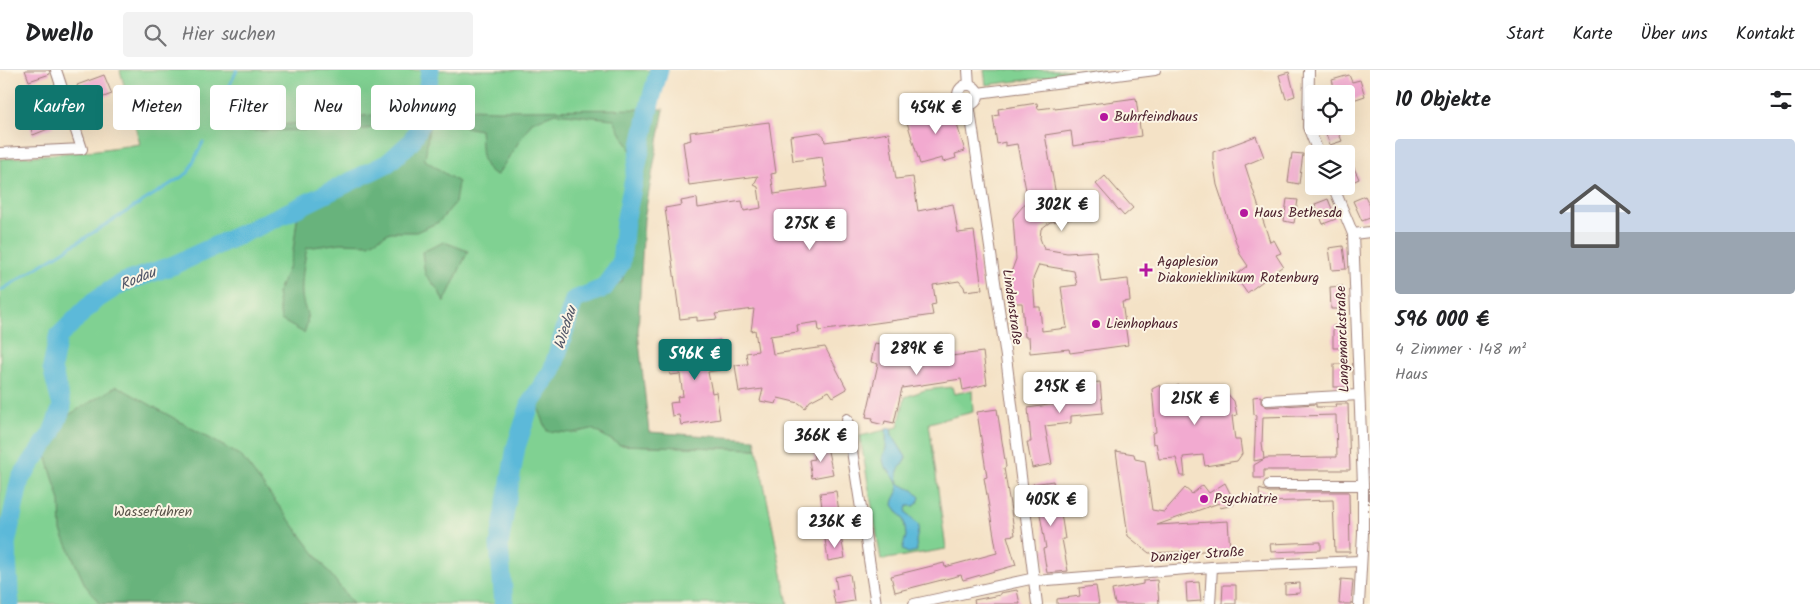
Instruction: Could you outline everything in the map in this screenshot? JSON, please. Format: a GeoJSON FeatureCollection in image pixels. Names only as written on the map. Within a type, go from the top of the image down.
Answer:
{"type":"FeatureCollection","features":[{"type":"Feature","properties":{"kind":"street"},"geometry":{"type":"LineString","coordinates":[[0,153],[82,148],[56,70]]}},
{"type":"Feature","properties":{"kind":"street"},"geometry":{"type":"LineString","coordinates":[[968,70],[969,85]]}},
{"type":"Feature","properties":{"kind":"street"},"geometry":{"type":"LineString","coordinates":[[978,93],[1155,70]]}},
{"type":"Feature","properties":{"kind":"street"},"geometry":{"type":"LineString","coordinates":[[1309,70],[1308,127],[1315,145]]}},
{"type":"Feature","properties":{"kind":"street"},"geometry":{"type":"LineString","coordinates":[[969,85],[975,88],[978,93],[975,101],[969,104],[961,102],[958,95],[961,87],[969,85]]}},
{"type":"Feature","properties":{"kind":"street","name":"Lindenstraße"},"geometry":{"type":"LineString","coordinates":[[969,104],[1007,365],[1038,604]]}},
{"type":"Feature","properties":{"kind":"street","name":"Langemarckstraße"},"geometry":{"type":"LineString","coordinates":[[1337,195],[1353,234],[1363,484],[1367,496],[1367,534],[1362,561],[1358,604]]}},
{"type":"Feature","properties":{"kind":"street"},"geometry":{"type":"LineString","coordinates":[[1353,234],[1370,232]]}},
{"type":"Feature","properties":{"kind":"street"},"geometry":{"type":"LineString","coordinates":[[1267,400],[1359,395]]}},
{"type":"Feature","properties":{"kind":"street"},"geometry":{"type":"LineString","coordinates":[[847,418],[876,604]]}},
{"type":"Feature","properties":{"kind":"street"},"geometry":{"type":"LineString","coordinates":[[1269,485],[1363,484]]}},
{"type":"Feature","properties":{"kind":"street","name":"Danziger Straße"},"geometry":{"type":"LineString","coordinates":[[914,604],[1034,580],[1212,567],[1362,561]]}},
{"type":"Feature","properties":{"kind":"street"},"geometry":{"type":"LineString","coordinates":[[1210,604],[1212,567]]}},
{"type":"Feature","properties":{"kind":"green space"},"geometry":{"type":"Polygon","coordinates":[[[120,70],[666,70],[654,114],[622,282],[620,445],[757,449],[788,604],[0,604],[0,159],[140,144],[136,130],[200,130],[200,85],[124,85],[120,70]]]}},
{"type":"Feature","properties":{"kind":"green space"},"geometry":{"type":"Polygon","coordinates":[[[984,70],[1104,70],[986,85],[984,70]]]}},
{"type":"Feature","properties":{"kind":"green space"},"geometry":{"type":"Polygon","coordinates":[[[475,109],[664,109],[644,219],[638,332],[649,432],[755,439],[757,449],[620,445],[592,429],[572,433],[547,431],[538,407],[566,352],[578,304],[622,282],[627,255],[616,255],[631,151],[613,119],[555,113],[532,122],[497,175],[491,172],[484,162],[480,130],[475,129],[475,109]]]}},
{"type":"Feature","properties":{"kind":"green space"},"geometry":{"type":"Polygon","coordinates":[[[371,115],[371,128],[361,130],[361,116],[371,115]]]}},
{"type":"Feature","properties":{"kind":"green space"},"geometry":{"type":"Polygon","coordinates":[[[296,123],[296,130],[358,130],[225,131],[286,130],[286,124],[296,123]]]}},
{"type":"Feature","properties":{"kind":"green space"},"geometry":{"type":"Polygon","coordinates":[[[423,130],[429,130],[425,160],[458,182],[455,203],[439,222],[416,232],[390,232],[369,244],[341,243],[307,248],[302,283],[302,295],[307,317],[304,333],[281,320],[277,293],[289,266],[293,251],[298,212],[392,166],[415,143],[423,130]]]}},
{"type":"Feature","properties":{"kind":"green space"},"geometry":{"type":"Polygon","coordinates":[[[444,242],[468,251],[444,303],[439,291],[425,274],[422,252],[444,242]]]}},
{"type":"Feature","properties":{"kind":"green space","name":"Wasserfuhren"},"geometry":{"type":"Polygon","coordinates":[[[117,386],[241,456],[353,604],[100,604],[85,585],[61,531],[60,501],[45,452],[67,416],[117,386]]]}},
{"type":"Feature","properties":{"kind":"green space"},"geometry":{"type":"Polygon","coordinates":[[[952,387],[954,394],[972,390],[973,412],[929,423],[946,549],[881,560],[860,436],[898,427],[905,397],[925,390],[952,387]]]}},
{"type":"Feature","properties":{"kind":"water"},"geometry":{"type":"Polygon","coordinates":[[[891,428],[892,435],[906,457],[897,474],[899,484],[913,490],[920,497],[918,503],[914,506],[908,506],[906,509],[907,513],[919,526],[916,541],[917,551],[908,553],[902,550],[906,536],[904,520],[893,505],[898,486],[883,459],[886,447],[886,429],[891,428]]]}},
{"type":"Feature","properties":{"kind":"building"},"geometry":{"type":"Polygon","coordinates":[[[25,70],[49,70],[50,74],[29,81],[25,70]]]}},
{"type":"Feature","properties":{"kind":"building"},"geometry":{"type":"Polygon","coordinates":[[[1289,72],[1295,96],[1286,99],[1279,75],[1289,72]]]}},
{"type":"Feature","properties":{"kind":"building"},"geometry":{"type":"Polygon","coordinates":[[[104,75],[112,94],[103,97],[103,85],[77,85],[104,75]]]}},
{"type":"Feature","properties":{"kind":"building"},"geometry":{"type":"Polygon","coordinates":[[[1349,75],[1352,82],[1360,80],[1365,96],[1355,99],[1355,85],[1333,85],[1332,80],[1349,75]]]}},
{"type":"Feature","properties":{"kind":"building"},"geometry":{"type":"Polygon","coordinates":[[[1136,98],[1141,136],[1073,146],[1071,131],[1045,135],[1056,195],[1075,192],[1077,218],[1050,222],[1041,229],[1040,238],[1044,249],[1067,253],[1096,251],[1101,282],[1128,279],[1130,301],[1122,302],[1128,345],[1070,353],[1069,349],[1030,353],[1029,337],[1025,337],[1022,303],[1012,303],[1010,275],[1016,259],[1013,218],[1028,200],[1017,144],[1005,146],[1005,142],[997,144],[993,116],[999,115],[998,109],[1037,103],[1038,109],[1055,107],[1055,109],[1136,98]],[[1039,265],[1033,279],[1035,307],[1040,307],[1042,331],[1067,328],[1061,287],[1077,285],[1074,271],[1039,265]]]}},
{"type":"Feature","properties":{"kind":"building"},"geometry":{"type":"Polygon","coordinates":[[[951,105],[965,151],[955,154],[956,158],[943,162],[942,158],[920,164],[906,119],[951,105]]]}},
{"type":"Feature","properties":{"kind":"building"},"geometry":{"type":"Polygon","coordinates":[[[769,122],[776,173],[771,174],[774,194],[827,187],[822,157],[793,161],[790,136],[819,132],[824,136],[825,142],[889,133],[896,179],[913,177],[918,211],[953,204],[958,233],[974,231],[982,289],[965,291],[959,281],[933,285],[936,304],[931,305],[933,315],[819,331],[818,322],[797,325],[798,332],[770,336],[773,354],[825,347],[847,389],[833,397],[829,391],[810,401],[805,408],[799,403],[778,398],[776,404],[760,401],[763,389],[739,392],[735,365],[748,364],[746,353],[758,351],[755,330],[751,331],[754,309],[715,314],[717,319],[697,321],[697,317],[680,319],[665,208],[682,205],[681,201],[697,198],[698,208],[742,201],[744,211],[761,208],[758,187],[754,185],[758,176],[689,185],[683,142],[691,140],[690,132],[769,122]]]}},
{"type":"Feature","properties":{"kind":"building"},"geometry":{"type":"Polygon","coordinates":[[[31,130],[46,130],[33,135],[31,130]]]}},
{"type":"Feature","properties":{"kind":"building"},"geometry":{"type":"Polygon","coordinates":[[[1326,135],[1340,135],[1342,141],[1330,145],[1326,135]]]}},
{"type":"Feature","properties":{"kind":"building"},"geometry":{"type":"Polygon","coordinates":[[[1256,136],[1264,157],[1245,165],[1270,242],[1274,240],[1281,253],[1276,255],[1283,266],[1247,293],[1235,276],[1248,266],[1240,254],[1217,185],[1213,152],[1256,136]]]}},
{"type":"Feature","properties":{"kind":"building"},"geometry":{"type":"Polygon","coordinates":[[[1292,153],[1303,154],[1299,184],[1288,182],[1292,153]]]}},
{"type":"Feature","properties":{"kind":"building"},"geometry":{"type":"Polygon","coordinates":[[[1355,170],[1359,179],[1355,181],[1355,170]]]}},
{"type":"Feature","properties":{"kind":"building"},"geometry":{"type":"Polygon","coordinates":[[[1105,176],[1133,208],[1124,216],[1096,184],[1105,176]]]}},
{"type":"Feature","properties":{"kind":"building"},"geometry":{"type":"Polygon","coordinates":[[[1365,196],[1370,206],[1370,218],[1362,221],[1353,201],[1365,196]]]}},
{"type":"Feature","properties":{"kind":"building"},"geometry":{"type":"Polygon","coordinates":[[[1287,199],[1298,200],[1294,223],[1284,221],[1287,199]]]}},
{"type":"Feature","properties":{"kind":"building"},"geometry":{"type":"Polygon","coordinates":[[[1328,199],[1336,219],[1323,224],[1315,204],[1328,199]]]}},
{"type":"Feature","properties":{"kind":"building"},"geometry":{"type":"Polygon","coordinates":[[[1343,246],[1346,269],[1332,270],[1329,248],[1343,246]]]}},
{"type":"Feature","properties":{"kind":"building"},"geometry":{"type":"Polygon","coordinates":[[[1343,286],[1345,309],[1331,309],[1330,287],[1343,286]]]}},
{"type":"Feature","properties":{"kind":"building"},"geometry":{"type":"Polygon","coordinates":[[[1345,325],[1346,348],[1333,348],[1333,326],[1345,325]]]}},
{"type":"Feature","properties":{"kind":"building"},"geometry":{"type":"Polygon","coordinates":[[[720,340],[723,357],[718,357],[720,370],[708,372],[712,393],[716,392],[720,419],[681,425],[679,415],[672,416],[670,403],[678,402],[677,397],[683,396],[680,374],[670,375],[665,349],[720,340]]]}},
{"type":"Feature","properties":{"kind":"building"},"geometry":{"type":"Polygon","coordinates":[[[875,343],[906,350],[904,358],[951,352],[951,356],[983,352],[987,384],[963,390],[961,379],[902,388],[894,423],[885,421],[884,425],[872,422],[873,418],[866,417],[878,364],[871,362],[875,343]]]}},
{"type":"Feature","properties":{"kind":"building"},"geometry":{"type":"Polygon","coordinates":[[[1334,364],[1347,364],[1347,387],[1334,387],[1334,364]]]}},
{"type":"Feature","properties":{"kind":"building"},"geometry":{"type":"Polygon","coordinates":[[[1067,379],[1068,385],[1100,382],[1103,413],[1071,416],[1071,423],[1045,426],[1052,464],[1032,468],[1027,442],[1031,442],[1028,408],[1074,401],[1036,393],[1037,382],[1052,386],[1052,380],[1067,379]]]}},
{"type":"Feature","properties":{"kind":"building"},"geometry":{"type":"Polygon","coordinates":[[[1160,385],[1163,392],[1179,385],[1183,391],[1201,391],[1208,387],[1221,387],[1234,401],[1237,415],[1232,416],[1235,440],[1240,440],[1242,454],[1237,461],[1205,466],[1203,455],[1183,457],[1185,476],[1181,476],[1176,458],[1159,459],[1156,443],[1153,444],[1152,433],[1156,432],[1152,389],[1160,385]]]}},
{"type":"Feature","properties":{"kind":"building"},"geometry":{"type":"Polygon","coordinates":[[[1261,396],[1261,403],[1267,407],[1316,404],[1316,407],[1336,407],[1335,404],[1348,404],[1350,470],[1264,470],[1264,478],[1254,478],[1254,465],[1266,458],[1337,457],[1336,415],[1263,417],[1262,443],[1264,459],[1254,461],[1256,415],[1254,415],[1253,397],[1261,396]]]}},
{"type":"Feature","properties":{"kind":"building"},"geometry":{"type":"Polygon","coordinates":[[[997,409],[1015,535],[1007,536],[1016,565],[963,580],[961,575],[895,592],[891,576],[944,563],[945,567],[997,553],[984,478],[987,477],[977,412],[997,409]]]}},
{"type":"Feature","properties":{"kind":"building"},"geometry":{"type":"Polygon","coordinates":[[[827,447],[833,474],[812,478],[809,460],[814,459],[813,449],[827,447]]]}},
{"type":"Feature","properties":{"kind":"building","name":"Psychiatrie"},"geometry":{"type":"Polygon","coordinates":[[[1116,451],[1134,454],[1135,459],[1145,461],[1152,510],[1164,512],[1185,488],[1192,494],[1203,485],[1209,493],[1225,483],[1234,505],[1220,508],[1219,503],[1157,525],[1228,521],[1230,550],[1149,553],[1128,536],[1116,451]]]}},
{"type":"Feature","properties":{"kind":"building"},"geometry":{"type":"Polygon","coordinates":[[[1053,481],[1058,514],[1061,513],[1065,539],[1062,539],[1068,571],[1047,573],[1043,549],[1046,548],[1033,484],[1053,481]]]}},
{"type":"Feature","properties":{"kind":"building"},"geometry":{"type":"Polygon","coordinates":[[[1259,489],[1269,492],[1349,492],[1350,552],[1335,552],[1333,500],[1260,502],[1259,489]]]}},
{"type":"Feature","properties":{"kind":"building"},"geometry":{"type":"Polygon","coordinates":[[[836,491],[839,512],[823,514],[820,493],[836,491]]]}},
{"type":"Feature","properties":{"kind":"building"},"geometry":{"type":"Polygon","coordinates":[[[841,537],[845,558],[828,561],[825,539],[841,537]]]}},
{"type":"Feature","properties":{"kind":"building"},"geometry":{"type":"Polygon","coordinates":[[[1321,542],[1321,550],[1271,552],[1270,544],[1321,542]]]}},
{"type":"Feature","properties":{"kind":"building"},"geometry":{"type":"Polygon","coordinates":[[[850,574],[854,601],[835,604],[832,590],[837,589],[835,577],[850,574]]]}},
{"type":"Feature","properties":{"kind":"building"},"geometry":{"type":"Polygon","coordinates":[[[1341,579],[1353,580],[1351,604],[1339,604],[1341,579]]]}},
{"type":"Feature","properties":{"kind":"building"},"geometry":{"type":"Polygon","coordinates":[[[1157,580],[1159,604],[1115,604],[1112,590],[1143,584],[1143,581],[1157,580]]]}},
{"type":"Feature","properties":{"kind":"building"},"geometry":{"type":"Polygon","coordinates":[[[1199,582],[1201,601],[1187,602],[1186,583],[1199,582]]]}},
{"type":"Feature","properties":{"kind":"building"},"geometry":{"type":"Polygon","coordinates":[[[1300,583],[1300,593],[1285,594],[1285,584],[1300,583]]]}},
{"type":"Feature","properties":{"kind":"building"},"geometry":{"type":"Polygon","coordinates":[[[1223,585],[1236,585],[1236,604],[1222,604],[1223,585]]]}},
{"type":"Feature","properties":{"kind":"building"},"geometry":{"type":"Polygon","coordinates":[[[1096,586],[1099,604],[1057,604],[1057,599],[1080,596],[1079,588],[1096,586]]]}},
{"type":"Feature","properties":{"kind":"building"},"geometry":{"type":"Polygon","coordinates":[[[1017,590],[1020,604],[975,604],[974,600],[1017,590]]]}},
{"type":"Feature","properties":{"kind":"waterway"},"geometry":{"type":"LineString","coordinates":[[230,85],[237,70]]}},
{"type":"Feature","properties":{"kind":"waterway","name":"Rodau"},"geometry":{"type":"LineString","coordinates":[[10,604],[6,544],[20,479],[52,433],[62,407],[52,368],[58,337],[94,301],[122,283],[174,265],[291,211],[388,163],[411,142],[423,120],[430,70]]}},
{"type":"Feature","properties":{"kind":"waterway","name":"Wiedau"},"geometry":{"type":"LineString","coordinates":[[504,604],[499,545],[516,447],[531,402],[552,371],[574,300],[604,288],[621,263],[625,222],[650,103],[659,70]]}},
{"type":"Feature","properties":{"kind":"waterway"},"geometry":{"type":"LineString","coordinates":[[0,291],[188,173],[203,142]]}},
{"type":"Feature","properties":{"kind":"place","name":"Buhrfeindhaus"},"geometry":{"type":"Point","coordinates":[1104,117]}},
{"type":"Feature","properties":{"kind":"place","name":"Haus Bethesda"},"geometry":{"type":"Point","coordinates":[1244,213]}},
{"type":"Feature","properties":{"kind":"place","name":"Agaplesion Diakonieklinikum Rotenburg"},"geometry":{"type":"Point","coordinates":[1146,270]}},
{"type":"Feature","properties":{"kind":"place","name":"Lienhophaus"},"geometry":{"type":"Point","coordinates":[1096,324]}},
{"type":"Feature","properties":{"kind":"place","name":"Psychiatrie"},"geometry":{"type":"Point","coordinates":[1204,499]}}]}
